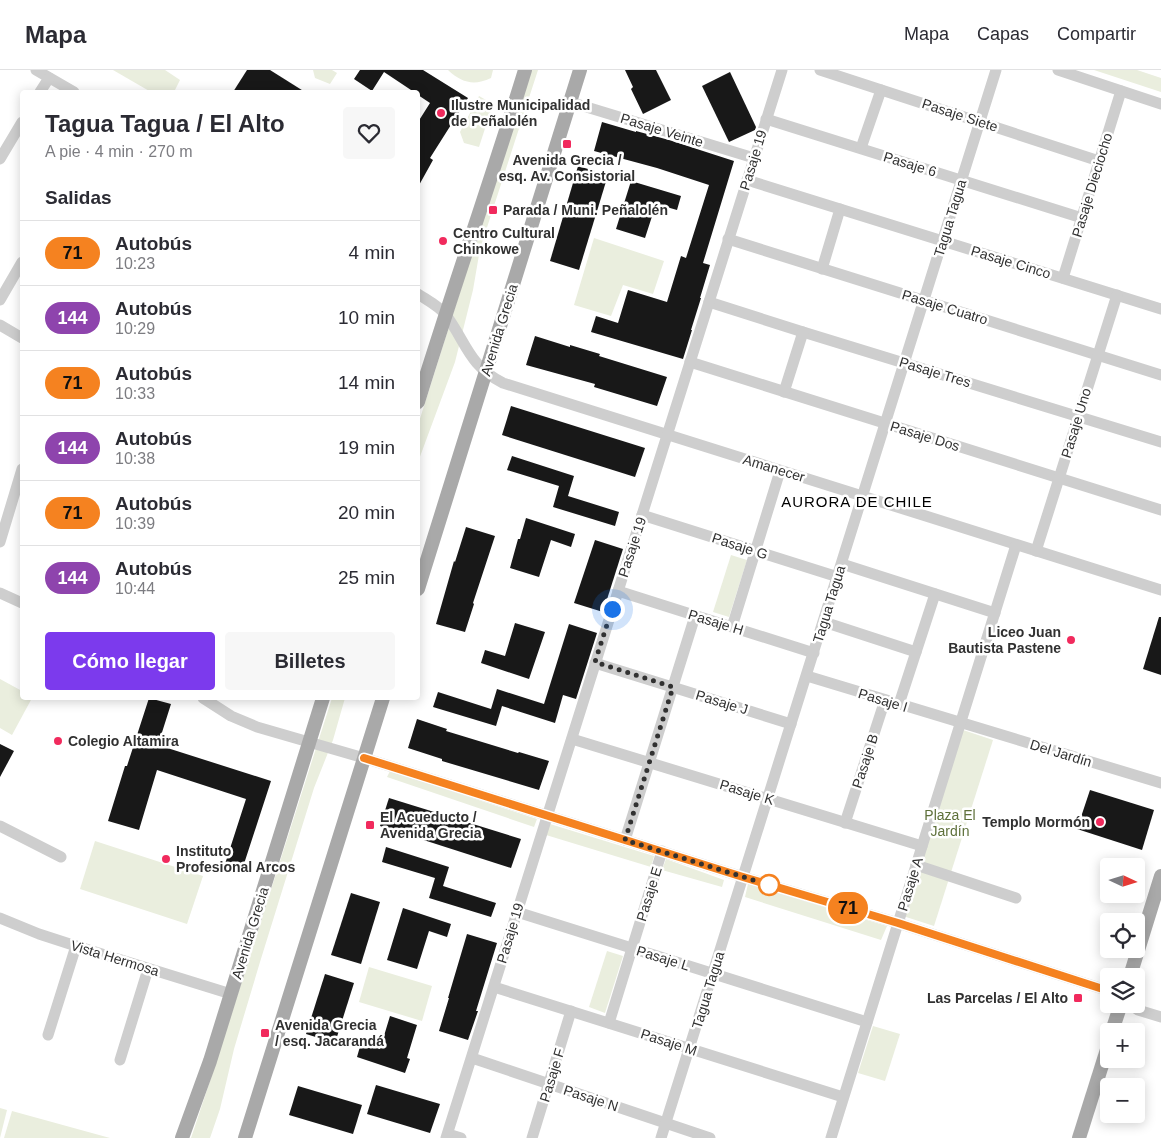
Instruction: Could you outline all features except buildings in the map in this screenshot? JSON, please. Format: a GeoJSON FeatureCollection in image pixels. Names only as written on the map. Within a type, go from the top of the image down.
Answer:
{"type":"FeatureCollection","features":[{"type":"Feature","properties":{"kind":"main road"},"geometry":{"type":"LineString","coordinates":[[420,395],[525,70]]}},
{"type":"Feature","properties":{"kind":"main road","name":"Avenida Grecia"},"geometry":{"type":"LineString","coordinates":[[420,583],[580,70]]}},
{"type":"Feature","properties":{"kind":"main road","name":"Avenida Grecia"},"geometry":{"type":"LineString","coordinates":[[185,1134],[210,1061],[322,700]]}},
{"type":"Feature","properties":{"kind":"main road"},"geometry":{"type":"LineString","coordinates":[[245,1138],[382,700]]}},
{"type":"Feature","properties":{"kind":"main road"},"geometry":{"type":"LineString","coordinates":[[1132,968],[1161,876]]}},
{"type":"Feature","properties":{"kind":"main road"},"geometry":{"type":"LineString","coordinates":[[1079,1138],[1101,1068]]}},
{"type":"Feature","properties":{"kind":"street"},"geometry":{"type":"LineString","coordinates":[[36,70],[70,90]]}},
{"type":"Feature","properties":{"kind":"street","name":"Pasaje 19"},"geometry":{"type":"LineString","coordinates":[[447,1136],[782,70]]}},
{"type":"Feature","properties":{"kind":"street","name":"Pasaje Siete"},"geometry":{"type":"LineString","coordinates":[[820,70],[1099,161]]}},
{"type":"Feature","properties":{"kind":"street","name":"Tagua Tagua"},"geometry":{"type":"LineString","coordinates":[[661,1138],[996,70]]}},
{"type":"Feature","properties":{"kind":"street"},"geometry":{"type":"LineString","coordinates":[[1058,70],[1161,104]]}},
{"type":"Feature","properties":{"kind":"street"},"geometry":{"type":"LineString","coordinates":[[41,90],[49,78]]}},
{"type":"Feature","properties":{"kind":"street"},"geometry":{"type":"LineString","coordinates":[[861,148],[881,90]]}},
{"type":"Feature","properties":{"kind":"street","name":"Pasaje Dieciocho"},"geometry":{"type":"LineString","coordinates":[[1063,278],[1121,91]]}},
{"type":"Feature","properties":{"kind":"street","name":"Pasaje Veinte"},"geometry":{"type":"LineString","coordinates":[[570,102],[754,158]]}},
{"type":"Feature","properties":{"kind":"street","name":"Pasaje 6"},"geometry":{"type":"LineString","coordinates":[[766,119],[1082,218]]}},
{"type":"Feature","properties":{"kind":"street"},"geometry":{"type":"LineString","coordinates":[[0,159],[20,125]]}},
{"type":"Feature","properties":{"kind":"street","name":"Pasaje Cinco"},"geometry":{"type":"LineString","coordinates":[[747,180],[1161,309]]}},
{"type":"Feature","properties":{"kind":"street"},"geometry":{"type":"LineString","coordinates":[[822,269],[840,209]]}},
{"type":"Feature","properties":{"kind":"street","name":"Pasaje Cuatro"},"geometry":{"type":"LineString","coordinates":[[728,239],[1161,375]]}},
{"type":"Feature","properties":{"kind":"street"},"geometry":{"type":"LineString","coordinates":[[0,300],[20,265]]}},
{"type":"Feature","properties":{"kind":"street"},"geometry":{"type":"LineString","coordinates":[[420,295],[445,314]]}},
{"type":"Feature","properties":{"kind":"street","name":"Pasaje Uno"},"geometry":{"type":"LineString","coordinates":[[1036,551],[1117,295]]}},
{"type":"Feature","properties":{"kind":"street","name":"Pasaje Tres"},"geometry":{"type":"LineString","coordinates":[[709,302],[1161,442]]}},
{"type":"Feature","properties":{"kind":"street","name":"Amanecer"},"geometry":{"type":"LineString","coordinates":[[445,314],[467,351],[480,368],[503,383],[1161,590]]}},
{"type":"Feature","properties":{"kind":"street"},"geometry":{"type":"LineString","coordinates":[[0,324],[20,337]]}},
{"type":"Feature","properties":{"kind":"street"},"geometry":{"type":"LineString","coordinates":[[784,392],[803,332]]}},
{"type":"Feature","properties":{"kind":"street","name":"Pasaje Dos"},"geometry":{"type":"LineString","coordinates":[[690,362],[1161,510]]}},
{"type":"Feature","properties":{"kind":"street"},"geometry":{"type":"LineString","coordinates":[[732,628],[780,471]]}},
{"type":"Feature","properties":{"kind":"street"},"geometry":{"type":"LineString","coordinates":[[0,542],[20,476]]}},
{"type":"Feature","properties":{"kind":"street","name":"Pasaje G"},"geometry":{"type":"LineString","coordinates":[[642,515],[838,577]]}},
{"type":"Feature","properties":{"kind":"street","name":"Pasaje A"},"geometry":{"type":"LineString","coordinates":[[834,1137],[843,1097],[1016,545]]}},
{"type":"Feature","properties":{"kind":"street"},"geometry":{"type":"LineString","coordinates":[[842,564],[994,613]]}},
{"type":"Feature","properties":{"kind":"street","name":"Pasaje H"},"geometry":{"type":"LineString","coordinates":[[618,592],[814,653]]}},
{"type":"Feature","properties":{"kind":"street"},"geometry":{"type":"LineString","coordinates":[[0,593],[20,602]]}},
{"type":"Feature","properties":{"kind":"street"},"geometry":{"type":"LineString","coordinates":[[899,704],[935,594]]}},
{"type":"Feature","properties":{"kind":"street"},"geometry":{"type":"LineString","coordinates":[[625,840],[695,616]]}},
{"type":"Feature","properties":{"kind":"street"},"geometry":{"type":"LineString","coordinates":[[824,622],[916,652]]}},
{"type":"Feature","properties":{"kind":"street","name":"Pasaje J"},"geometry":{"type":"LineString","coordinates":[[595,662],[792,724]]}},
{"type":"Feature","properties":{"kind":"street","name":"Pasaje I"},"geometry":{"type":"LineString","coordinates":[[807,676],[960,723]]}},
{"type":"Feature","properties":{"kind":"street"},"geometry":{"type":"LineString","coordinates":[[206,700],[226,713],[257,727],[364,758],[743,877],[898,923],[1100,988]]}},
{"type":"Feature","properties":{"kind":"street","name":"Pasaje B"},"geometry":{"type":"LineString","coordinates":[[845,823],[884,700]]}},
{"type":"Feature","properties":{"kind":"street","name":"Del Jardín"},"geometry":{"type":"LineString","coordinates":[[960,723],[1161,783]]}},
{"type":"Feature","properties":{"kind":"street","name":"Pasaje K"},"geometry":{"type":"LineString","coordinates":[[572,739],[922,846]]}},
{"type":"Feature","properties":{"kind":"street"},"geometry":{"type":"LineString","coordinates":[[0,826],[61,857]]}},
{"type":"Feature","properties":{"kind":"street","name":"Pasaje E"},"geometry":{"type":"LineString","coordinates":[[609,1023],[662,851]]}},
{"type":"Feature","properties":{"kind":"street"},"geometry":{"type":"LineString","coordinates":[[916,865],[1016,898]]}},
{"type":"Feature","properties":{"kind":"street","name":"Pasaje L"},"geometry":{"type":"LineString","coordinates":[[517,912],[867,1022]]}},
{"type":"Feature","properties":{"kind":"street","name":"Vista Hermosa"},"geometry":{"type":"LineString","coordinates":[[0,918],[39,934],[231,994]]}},
{"type":"Feature","properties":{"kind":"street"},"geometry":{"type":"LineString","coordinates":[[48,1035],[76,946]]}},
{"type":"Feature","properties":{"kind":"street"},"geometry":{"type":"LineString","coordinates":[[120,1060],[148,969]]}},
{"type":"Feature","properties":{"kind":"street","name":"Pasaje M"},"geometry":{"type":"LineString","coordinates":[[494,987],[843,1097]]}},
{"type":"Feature","properties":{"kind":"street","name":"Pasaje F"},"geometry":{"type":"LineString","coordinates":[[532,1138],[571,1011]]}},
{"type":"Feature","properties":{"kind":"street"},"geometry":{"type":"LineString","coordinates":[[1145,1012],[1161,1017]]}},
{"type":"Feature","properties":{"kind":"street","name":"Pasaje N"},"geometry":{"type":"LineString","coordinates":[[472,1058],[710,1138]]}},
{"type":"Feature","properties":{"kind":"street"},"geometry":{"type":"LineString","coordinates":[[447,1136],[461,1138]]}},
{"type":"Feature","properties":{"kind":"green space"},"geometry":{"type":"Polygon","coordinates":[[[113,70],[165,70],[180,80],[175,90],[148,90],[113,70]]]}},
{"type":"Feature","properties":{"kind":"green space"},"geometry":{"type":"Polygon","coordinates":[[[313,70],[332,70],[337,73],[330,84],[315,78],[313,70]]]}},
{"type":"Feature","properties":{"kind":"green space"},"geometry":{"type":"Polygon","coordinates":[[[448,70],[493,70],[491,78],[479,82],[468,82],[458,78],[448,70]]]}},
{"type":"Feature","properties":{"kind":"green space"},"geometry":{"type":"Polygon","coordinates":[[[530,70],[538,70],[480,249],[473,290],[455,362],[420,457],[420,419],[530,70]]]}},
{"type":"Feature","properties":{"kind":"green space"},"geometry":{"type":"Polygon","coordinates":[[[1094,70],[1137,70],[1161,78],[1161,92],[1094,70]]]}},
{"type":"Feature","properties":{"kind":"green space"},"geometry":{"type":"Polygon","coordinates":[[[479,96],[493,104],[479,147],[464,143],[460,132],[479,96]]]}},
{"type":"Feature","properties":{"kind":"green space"},"geometry":{"type":"Polygon","coordinates":[[[594,238],[664,261],[653,294],[623,285],[611,316],[574,305],[594,238]]]}},
{"type":"Feature","properties":{"kind":"green space"},"geometry":{"type":"Polygon","coordinates":[[[731,555],[747,560],[729,617],[713,612],[731,555]]]}},
{"type":"Feature","properties":{"kind":"green space"},"geometry":{"type":"Polygon","coordinates":[[[0,679],[20,690],[20,700],[31,700],[12,735],[0,728],[0,679]]]}},
{"type":"Feature","properties":{"kind":"green space"},"geometry":{"type":"Polygon","coordinates":[[[331,700],[344,700],[333,740],[314,788],[260,962],[234,1049],[220,1109],[210,1138],[191,1138],[331,700]]]}},
{"type":"Feature","properties":{"kind":"green space","name":"Plaza El Jardín"},"geometry":{"type":"Polygon","coordinates":[[[963,730],[993,740],[934,926],[903,916],[963,730]]]}},
{"type":"Feature","properties":{"kind":"green space"},"geometry":{"type":"Polygon","coordinates":[[[390,771],[537,819],[534,827],[387,777],[390,771]]]}},
{"type":"Feature","properties":{"kind":"green space"},"geometry":{"type":"Polygon","coordinates":[[[550,824],[654,856],[651,867],[546,835],[550,824]]]}},
{"type":"Feature","properties":{"kind":"green space"},"geometry":{"type":"Polygon","coordinates":[[[95,841],[203,876],[187,924],[80,889],[95,841]]]}},
{"type":"Feature","properties":{"kind":"green space"},"geometry":{"type":"Polygon","coordinates":[[[666,859],[724,880],[722,887],[662,870],[666,859]]]}},
{"type":"Feature","properties":{"kind":"green space"},"geometry":{"type":"Polygon","coordinates":[[[748,884],[887,926],[881,940],[745,897],[748,884]]]}},
{"type":"Feature","properties":{"kind":"green space"},"geometry":{"type":"Polygon","coordinates":[[[607,951],[623,956],[605,1013],[589,1007],[607,951]]]}},
{"type":"Feature","properties":{"kind":"green space"},"geometry":{"type":"Polygon","coordinates":[[[369,967],[432,986],[422,1021],[359,1002],[369,967]]]}},
{"type":"Feature","properties":{"kind":"green space"},"geometry":{"type":"Polygon","coordinates":[[[873,1026],[900,1034],[885,1081],[858,1073],[873,1026]]]}},
{"type":"Feature","properties":{"kind":"green space"},"geometry":{"type":"Polygon","coordinates":[[[0,1108],[7,1110],[0,1138],[0,1108]]]}},
{"type":"Feature","properties":{"kind":"green space"},"geometry":{"type":"Polygon","coordinates":[[[12,1111],[110,1138],[4,1138],[12,1111]]]}},
{"type":"Feature","properties":{"kind":"bus line","name":"71"},"geometry":{"type":"LineString","coordinates":[[364,758],[743,877],[898,923],[1100,988]]}},
{"type":"Feature","properties":{"kind":"place","name":"Ilustre Municipalidad de Peñalolén"},"geometry":{"type":"Point","coordinates":[441,113]}},
{"type":"Feature","properties":{"kind":"place","name":"Avenida Grecia / esq. Av. Consistorial"},"geometry":{"type":"Point","coordinates":[567,144]}},
{"type":"Feature","properties":{"kind":"place","name":"Parada / Muni. Peñalolén"},"geometry":{"type":"Point","coordinates":[493,210]}},
{"type":"Feature","properties":{"kind":"place","name":"Centro Cultural Chinkowe"},"geometry":{"type":"Point","coordinates":[443,241]}},
{"type":"Feature","properties":{"kind":"place","name":"Liceo Juan Bautista Pastene"},"geometry":{"type":"Point","coordinates":[1071,640]}},
{"type":"Feature","properties":{"kind":"place","name":"Colegio Altamira"},"geometry":{"type":"Point","coordinates":[58,741]}},
{"type":"Feature","properties":{"kind":"place","name":"Templo Mormón"},"geometry":{"type":"Point","coordinates":[1100,822]}},
{"type":"Feature","properties":{"kind":"place","name":"El Acueducto / Avenida Grecia"},"geometry":{"type":"Point","coordinates":[370,825]}},
{"type":"Feature","properties":{"kind":"place","name":"Instituto Profesional Arcos"},"geometry":{"type":"Point","coordinates":[166,859]}},
{"type":"Feature","properties":{"kind":"place","name":"Las Parcelas / El Alto"},"geometry":{"type":"Point","coordinates":[1078,998]}},
{"type":"Feature","properties":{"kind":"place","name":"Avenida Grecia / esq. Jacarandá"},"geometry":{"type":"Point","coordinates":[265,1033]}},
{"type":"Feature","properties":{"kind":"district","name":"AURORA DE CHILE"},"geometry":{"type":"Point","coordinates":[857,501]}},
{"type":"Feature","properties":{"kind":"route"},"geometry":{"type":"LineString","coordinates":[[612,609],[595,662],[673,687],[625,840],[769,885]]}}]}
